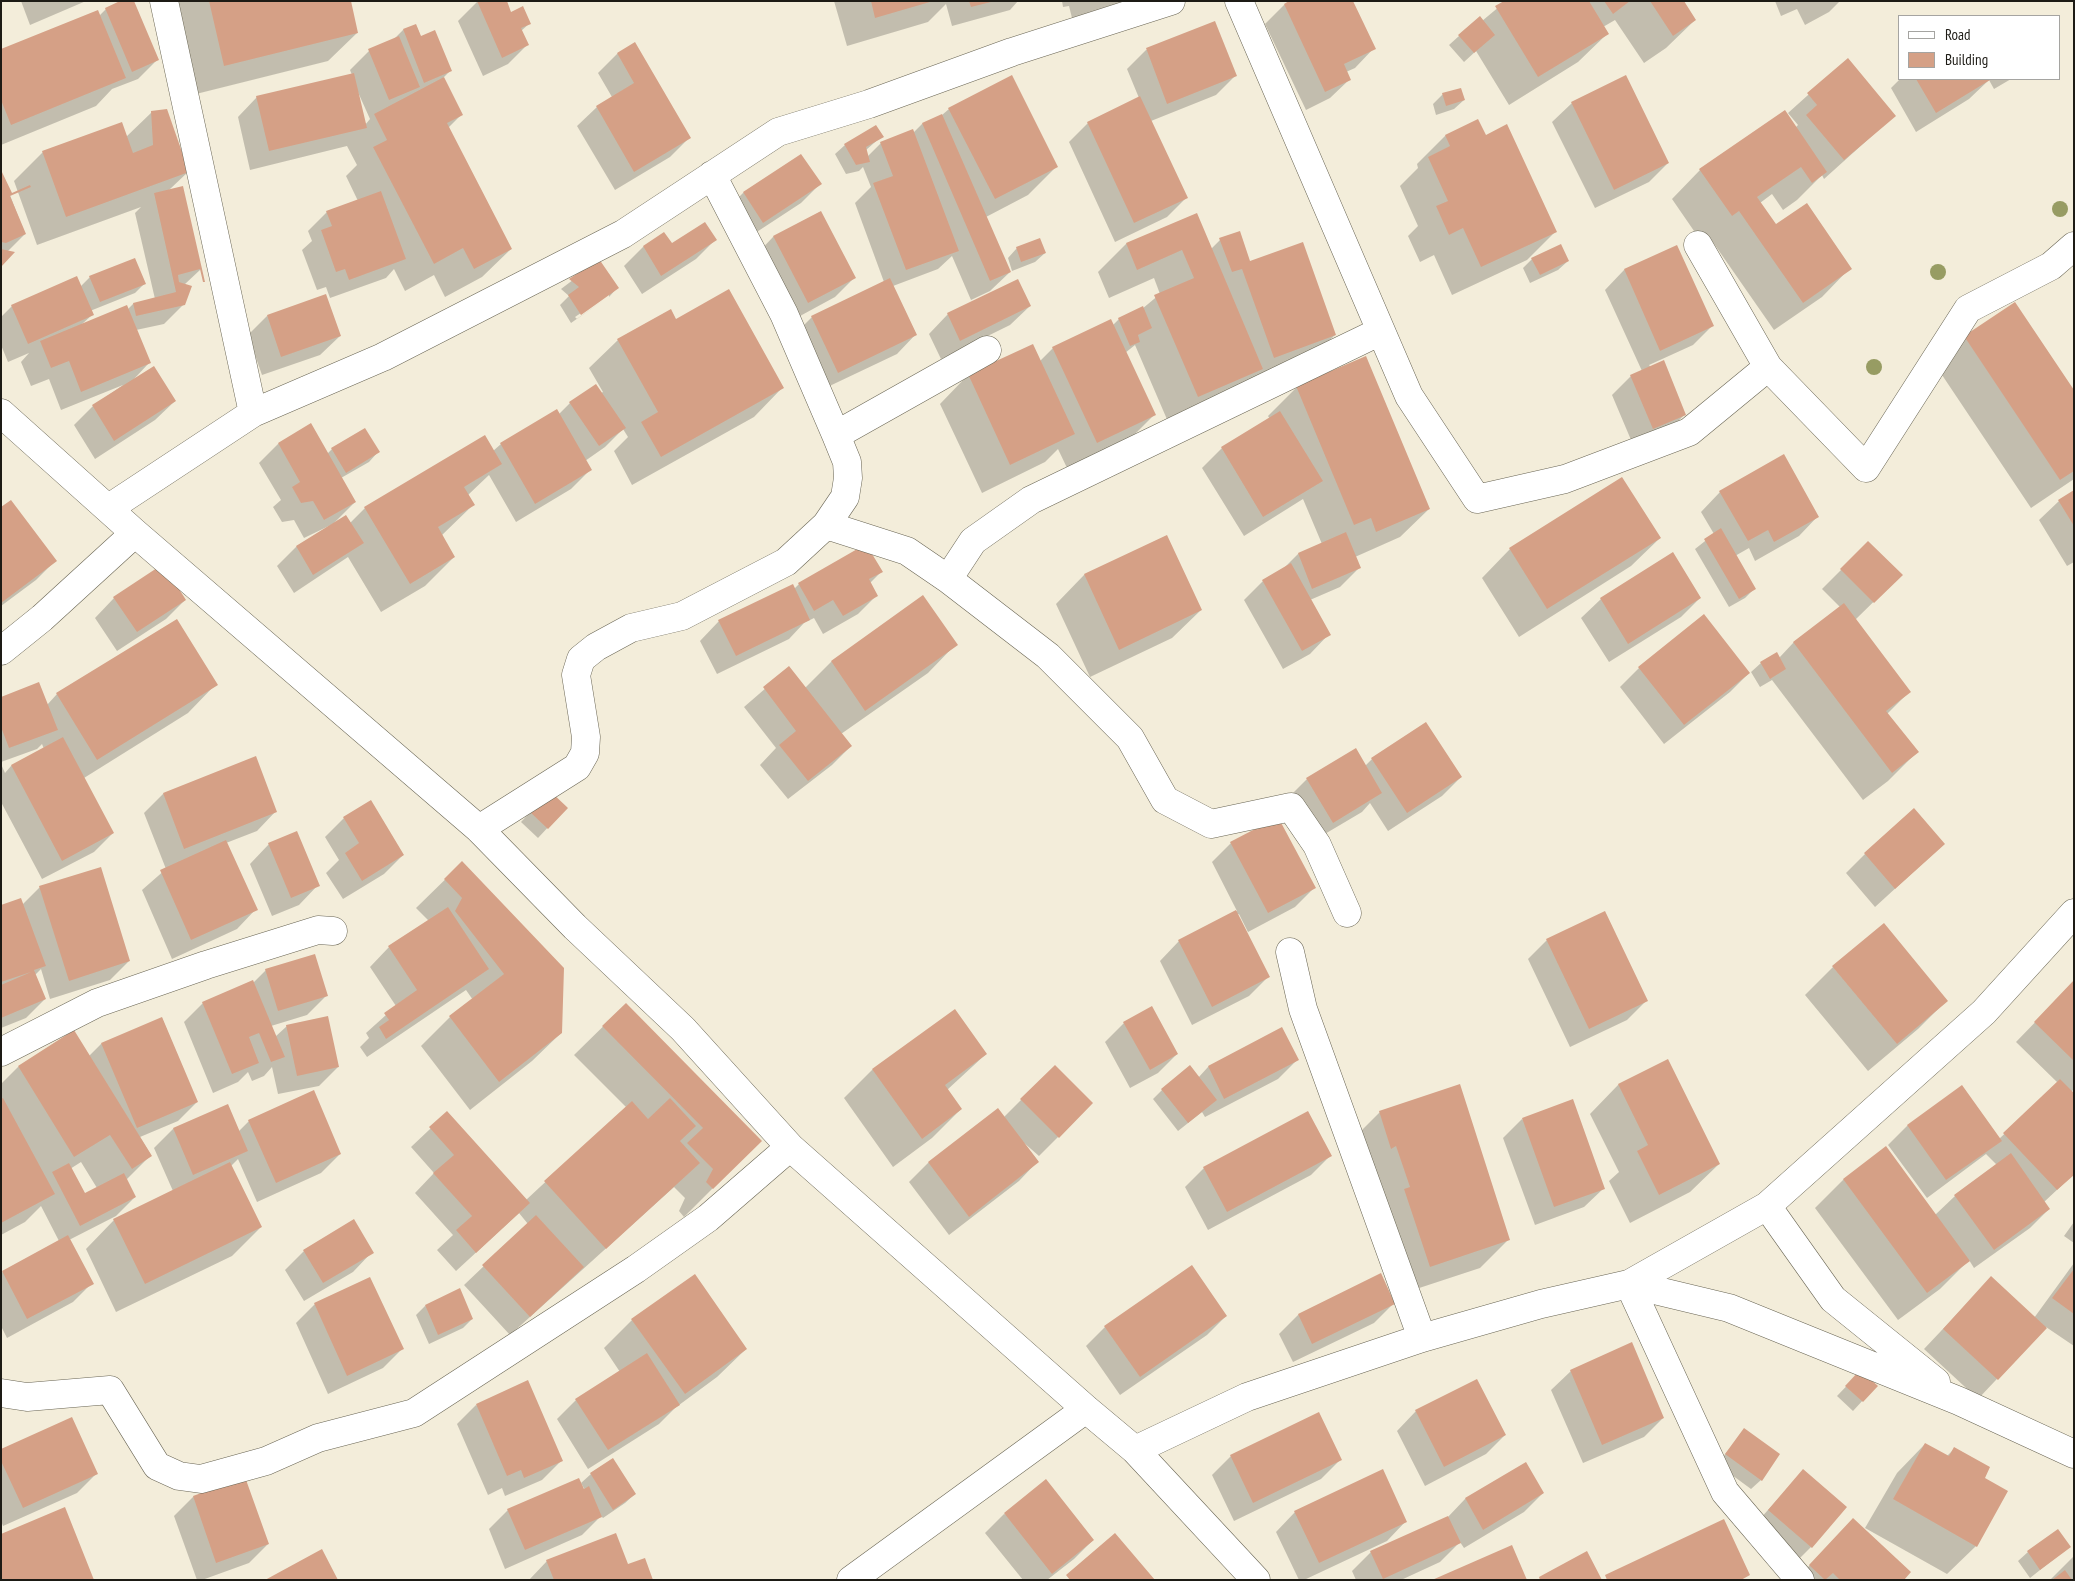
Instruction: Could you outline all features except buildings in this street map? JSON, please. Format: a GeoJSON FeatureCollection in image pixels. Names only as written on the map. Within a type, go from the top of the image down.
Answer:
{"type":"FeatureCollection","features":[{"type":"Feature","properties":{"kind":"street"},"geometry":{"type":"LineString","coordinates":[[164,1],[254,414]]}},
{"type":"Feature","properties":{"kind":"street"},"geometry":{"type":"LineString","coordinates":[[110,508],[254,414],[383,357],[623,234],[778,132],[869,104],[1012,52],[1171,1]]}},
{"type":"Feature","properties":{"kind":"street"},"geometry":{"type":"LineString","coordinates":[[1239,1],[1409,396],[1477,499],[1565,479],[1689,432],[1768,367]]}},
{"type":"Feature","properties":{"kind":"street"},"geometry":{"type":"LineString","coordinates":[[479,829],[577,766],[584,753],[586,737],[576,675],[581,659],[596,647],[631,628],[682,616],[786,562],[826,525],[845,497],[848,478],[847,462],[836,435],[784,314],[712,175]]}},
{"type":"Feature","properties":{"kind":"street"},"geometry":{"type":"LineString","coordinates":[[1698,245],[1768,367],[1866,468],[1968,309],[2051,266],[2074,246]]}},
{"type":"Feature","properties":{"kind":"street"},"geometry":{"type":"LineString","coordinates":[[948,579],[973,542],[1031,500],[1381,331]]}},
{"type":"Feature","properties":{"kind":"street"},"geometry":{"type":"LineString","coordinates":[[836,435],[987,350]]}},
{"type":"Feature","properties":{"kind":"street"},"geometry":{"type":"LineString","coordinates":[[1,413],[135,532],[479,829],[575,927],[683,1029],[790,1147],[1086,1409],[1135,1450],[1256,1580]]}},
{"type":"Feature","properties":{"kind":"street"},"geometry":{"type":"LineString","coordinates":[[826,525],[907,551],[948,579],[1048,656],[1130,738],[1165,800],[1211,824],[1291,807],[1317,845],[1348,913]]}},
{"type":"Feature","properties":{"kind":"street"},"geometry":{"type":"LineString","coordinates":[[1,651],[42,618],[135,532]]}},
{"type":"Feature","properties":{"kind":"street"},"geometry":{"type":"LineString","coordinates":[[1135,1450],[1247,1397],[1422,1338],[1541,1304],[1629,1284],[1767,1206],[1984,1012],[2074,913]]}},
{"type":"Feature","properties":{"kind":"street"},"geometry":{"type":"LineString","coordinates":[[1,1052],[97,1003],[206,965],[318,930],[333,931]]}},
{"type":"Feature","properties":{"kind":"street"},"geometry":{"type":"LineString","coordinates":[[1290,952],[1303,1009],[1422,1338]]}},
{"type":"Feature","properties":{"kind":"street"},"geometry":{"type":"LineString","coordinates":[[1,1393],[27,1397],[110,1390],[157,1466],[178,1476],[201,1480],[266,1461],[318,1438],[414,1413],[660,1252],[708,1218],[790,1147]]}},
{"type":"Feature","properties":{"kind":"street"},"geometry":{"type":"LineString","coordinates":[[1767,1206],[1833,1299],[1959,1401]]}},
{"type":"Feature","properties":{"kind":"street"},"geometry":{"type":"LineString","coordinates":[[1629,1284],[1729,1308],[1959,1401],[2074,1454]]}},
{"type":"Feature","properties":{"kind":"street"},"geometry":{"type":"LineString","coordinates":[[1629,1284],[1725,1492],[1800,1580]]}},
{"type":"Feature","properties":{"kind":"street"},"geometry":{"type":"LineString","coordinates":[[851,1580],[1086,1409]]}}]}
